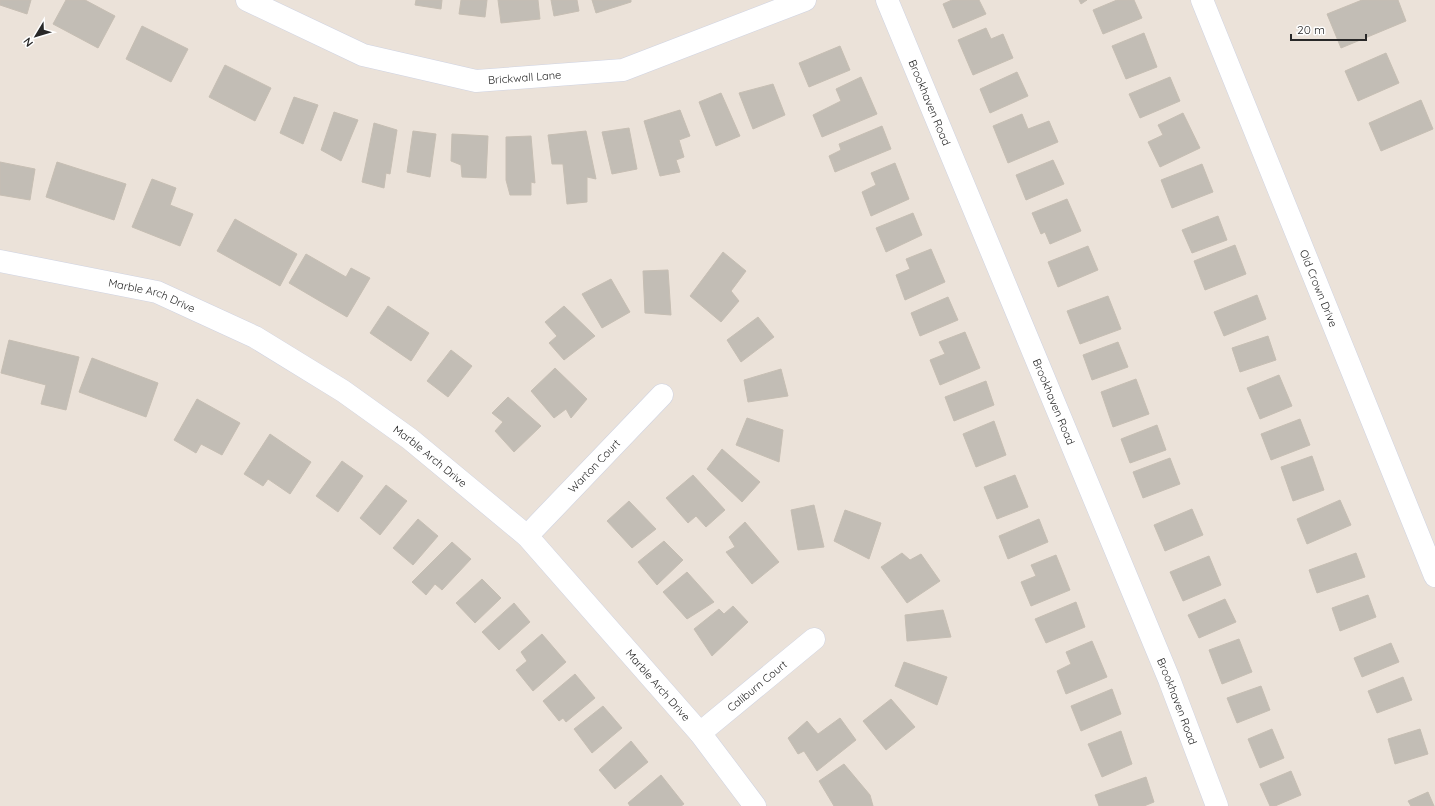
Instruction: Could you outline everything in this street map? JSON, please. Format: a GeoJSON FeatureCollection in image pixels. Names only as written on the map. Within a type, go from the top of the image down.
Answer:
{"type":"FeatureCollection","features":[{"type":"Feature","properties":{"kind":"street","name":"Brickwall Lane"},"geometry":{"type":"LineString","coordinates":[[247,0],[363,55],[476,81],[623,70],[805,0]]}},
{"type":"Feature","properties":{"kind":"street","name":"Brookhaven Road"},"geometry":{"type":"LineString","coordinates":[[887,0],[1169,679],[1217,806]]}},
{"type":"Feature","properties":{"kind":"street","name":"Old Crown Drive"},"geometry":{"type":"LineString","coordinates":[[1202,0],[1435,576]]}},
{"type":"Feature","properties":{"kind":"street","name":"Marble Arch Drive"},"geometry":{"type":"LineString","coordinates":[[0,261],[157,292],[255,337],[343,391],[410,439],[527,536],[700,733],[755,806]]}},
{"type":"Feature","properties":{"kind":"street","name":"Warton Court"},"geometry":{"type":"LineString","coordinates":[[527,536],[662,395]]}},
{"type":"Feature","properties":{"kind":"street","name":"Caliburn Court"},"geometry":{"type":"LineString","coordinates":[[700,733],[814,639]]}},
{"type":"Feature","properties":{"kind":"building"},"geometry":{"type":"Polygon","coordinates":[[[0,0],[31,0],[27,14],[0,5],[0,0]]]}},
{"type":"Feature","properties":{"kind":"building"},"geometry":{"type":"Polygon","coordinates":[[[66,0],[85,0],[115,16],[98,48],[53,24],[66,0]]]}},
{"type":"Feature","properties":{"kind":"building"},"geometry":{"type":"Polygon","coordinates":[[[416,0],[442,0],[441,9],[415,5],[416,0]]]}},
{"type":"Feature","properties":{"kind":"building"},"geometry":{"type":"Polygon","coordinates":[[[461,0],[487,0],[485,17],[459,14],[461,0]]]}},
{"type":"Feature","properties":{"kind":"building"},"geometry":{"type":"Polygon","coordinates":[[[498,0],[538,0],[540,19],[501,23],[498,0]]]}},
{"type":"Feature","properties":{"kind":"building"},"geometry":{"type":"Polygon","coordinates":[[[551,0],[577,0],[579,11],[554,16],[551,0]]]}},
{"type":"Feature","properties":{"kind":"building"},"geometry":{"type":"Polygon","coordinates":[[[592,0],[631,0],[631,2],[596,13],[592,0]]]}},
{"type":"Feature","properties":{"kind":"building"},"geometry":{"type":"Polygon","coordinates":[[[952,0],[979,0],[986,14],[953,28],[943,4],[952,0]]]}},
{"type":"Feature","properties":{"kind":"building"},"geometry":{"type":"Polygon","coordinates":[[[1079,0],[1087,0],[1081,4],[1079,0]]]}},
{"type":"Feature","properties":{"kind":"building"},"geometry":{"type":"Polygon","coordinates":[[[1117,0],[1134,0],[1142,18],[1103,34],[1093,10],[1117,0]]]}},
{"type":"Feature","properties":{"kind":"building"},"geometry":{"type":"Polygon","coordinates":[[[1362,0],[1398,0],[1406,21],[1341,48],[1327,14],[1362,0]]]}},
{"type":"Feature","properties":{"kind":"building"},"geometry":{"type":"Polygon","coordinates":[[[142,26],[188,49],[171,82],[126,59],[142,26]]]}},
{"type":"Feature","properties":{"kind":"building"},"geometry":{"type":"Polygon","coordinates":[[[986,28],[991,39],[1003,34],[1013,58],[973,75],[958,40],[986,28]]]}},
{"type":"Feature","properties":{"kind":"building"},"geometry":{"type":"Polygon","coordinates":[[[1144,33],[1157,67],[1126,79],[1112,46],[1144,33]]]}},
{"type":"Feature","properties":{"kind":"building"},"geometry":{"type":"Polygon","coordinates":[[[840,46],[850,70],[809,87],[799,63],[840,46]]]}},
{"type":"Feature","properties":{"kind":"building"},"geometry":{"type":"Polygon","coordinates":[[[1386,53],[1399,83],[1358,101],[1345,71],[1386,53]]]}},
{"type":"Feature","properties":{"kind":"building"},"geometry":{"type":"Polygon","coordinates":[[[225,65],[271,88],[255,121],[209,97],[225,65]]]}},
{"type":"Feature","properties":{"kind":"building"},"geometry":{"type":"Polygon","coordinates":[[[1017,72],[1028,96],[990,113],[980,89],[1017,72]]]}},
{"type":"Feature","properties":{"kind":"building"},"geometry":{"type":"Polygon","coordinates":[[[861,77],[877,114],[822,137],[813,115],[841,101],[836,89],[861,77]]]}},
{"type":"Feature","properties":{"kind":"building"},"geometry":{"type":"Polygon","coordinates":[[[1170,77],[1180,101],[1140,118],[1129,94],[1170,77]]]}},
{"type":"Feature","properties":{"kind":"building"},"geometry":{"type":"Polygon","coordinates":[[[773,84],[785,115],[753,129],[739,93],[773,84]]]}},
{"type":"Feature","properties":{"kind":"building"},"geometry":{"type":"Polygon","coordinates":[[[721,93],[740,136],[716,146],[699,102],[721,93]]]}},
{"type":"Feature","properties":{"kind":"building"},"geometry":{"type":"Polygon","coordinates":[[[294,97],[318,105],[303,144],[280,133],[294,97]]]}},
{"type":"Feature","properties":{"kind":"building"},"geometry":{"type":"Polygon","coordinates":[[[1421,100],[1433,129],[1381,151],[1369,123],[1421,100]]]}},
{"type":"Feature","properties":{"kind":"building"},"geometry":{"type":"Polygon","coordinates":[[[680,110],[690,136],[679,140],[684,157],[676,160],[680,172],[660,176],[644,121],[680,110]]]}},
{"type":"Feature","properties":{"kind":"building"},"geometry":{"type":"Polygon","coordinates":[[[334,112],[358,120],[341,161],[321,150],[334,112]]]}},
{"type":"Feature","properties":{"kind":"building"},"geometry":{"type":"Polygon","coordinates":[[[1183,113],[1200,148],[1160,167],[1148,142],[1163,135],[1158,125],[1183,113]]]}},
{"type":"Feature","properties":{"kind":"building"},"geometry":{"type":"Polygon","coordinates":[[[1022,114],[1028,129],[1049,121],[1058,142],[1008,163],[993,126],[1022,114]]]}},
{"type":"Feature","properties":{"kind":"building"},"geometry":{"type":"Polygon","coordinates":[[[374,123],[397,130],[390,174],[386,173],[384,188],[362,182],[374,123]]]}},
{"type":"Feature","properties":{"kind":"building"},"geometry":{"type":"Polygon","coordinates":[[[882,126],[891,149],[835,172],[829,156],[841,150],[839,144],[882,126]]]}},
{"type":"Feature","properties":{"kind":"building"},"geometry":{"type":"Polygon","coordinates":[[[629,128],[637,169],[612,174],[602,132],[629,128]]]}},
{"type":"Feature","properties":{"kind":"building"},"geometry":{"type":"Polygon","coordinates":[[[413,131],[436,134],[430,177],[407,172],[413,131]]]}},
{"type":"Feature","properties":{"kind":"building"},"geometry":{"type":"Polygon","coordinates":[[[586,131],[596,179],[587,177],[587,202],[567,204],[563,164],[552,164],[548,135],[586,131]]]}},
{"type":"Feature","properties":{"kind":"building"},"geometry":{"type":"Polygon","coordinates":[[[452,134],[488,136],[486,178],[462,177],[461,165],[451,161],[452,134]]]}},
{"type":"Feature","properties":{"kind":"building"},"geometry":{"type":"Polygon","coordinates":[[[531,136],[535,183],[531,182],[531,195],[510,195],[506,180],[506,137],[531,136]]]}},
{"type":"Feature","properties":{"kind":"building"},"geometry":{"type":"Polygon","coordinates":[[[1053,160],[1064,184],[1026,200],[1016,175],[1053,160]]]}},
{"type":"Feature","properties":{"kind":"building"},"geometry":{"type":"Polygon","coordinates":[[[0,162],[35,169],[30,200],[0,195],[0,162]]]}},
{"type":"Feature","properties":{"kind":"building"},"geometry":{"type":"Polygon","coordinates":[[[57,162],[126,184],[114,220],[46,197],[57,162]]]}},
{"type":"Feature","properties":{"kind":"building"},"geometry":{"type":"Polygon","coordinates":[[[895,163],[909,199],[871,216],[862,192],[876,185],[871,173],[895,163]]]}},
{"type":"Feature","properties":{"kind":"building"},"geometry":{"type":"Polygon","coordinates":[[[1202,164],[1213,192],[1172,208],[1161,180],[1202,164]]]}},
{"type":"Feature","properties":{"kind":"building"},"geometry":{"type":"Polygon","coordinates":[[[152,179],[176,188],[170,205],[193,214],[180,246],[132,227],[152,179]]]}},
{"type":"Feature","properties":{"kind":"building"},"geometry":{"type":"Polygon","coordinates":[[[1067,199],[1081,231],[1050,244],[1045,232],[1041,234],[1032,213],[1067,199]]]}},
{"type":"Feature","properties":{"kind":"building"},"geometry":{"type":"Polygon","coordinates":[[[913,213],[922,235],[886,252],[876,228],[913,213]]]}},
{"type":"Feature","properties":{"kind":"building"},"geometry":{"type":"Polygon","coordinates":[[[1218,216],[1227,240],[1192,253],[1182,230],[1218,216]]]}},
{"type":"Feature","properties":{"kind":"building"},"geometry":{"type":"Polygon","coordinates":[[[235,219],[297,254],[280,286],[217,251],[235,219]]]}},
{"type":"Feature","properties":{"kind":"building"},"geometry":{"type":"Polygon","coordinates":[[[1235,245],[1246,274],[1205,290],[1194,261],[1235,245]]]}},
{"type":"Feature","properties":{"kind":"building"},"geometry":{"type":"Polygon","coordinates":[[[1088,246],[1098,270],[1058,287],[1048,262],[1088,246]]]}},
{"type":"Feature","properties":{"kind":"building"},"geometry":{"type":"Polygon","coordinates":[[[931,249],[945,282],[905,300],[896,275],[910,269],[906,259],[931,249]]]}},
{"type":"Feature","properties":{"kind":"building"},"geometry":{"type":"Polygon","coordinates":[[[723,252],[746,271],[731,291],[739,301],[721,322],[690,296],[723,252]]]}},
{"type":"Feature","properties":{"kind":"building"},"geometry":{"type":"Polygon","coordinates":[[[306,254],[346,277],[351,268],[370,278],[347,317],[289,283],[306,254]]]}},
{"type":"Feature","properties":{"kind":"building"},"geometry":{"type":"Polygon","coordinates":[[[668,270],[671,315],[645,313],[643,271],[668,270]]]}},
{"type":"Feature","properties":{"kind":"building"},"geometry":{"type":"Polygon","coordinates":[[[611,279],[630,312],[602,328],[582,294],[611,279]]]}},
{"type":"Feature","properties":{"kind":"building"},"geometry":{"type":"Polygon","coordinates":[[[1257,295],[1266,319],[1224,336],[1214,312],[1257,295]]]}},
{"type":"Feature","properties":{"kind":"building"},"geometry":{"type":"Polygon","coordinates":[[[1108,296],[1121,329],[1080,344],[1067,311],[1108,296]]]}},
{"type":"Feature","properties":{"kind":"building"},"geometry":{"type":"Polygon","coordinates":[[[948,297],[958,320],[920,336],[911,313],[948,297]]]}},
{"type":"Feature","properties":{"kind":"building"},"geometry":{"type":"Polygon","coordinates":[[[388,306],[429,333],[411,361],[370,333],[388,306]]]}},
{"type":"Feature","properties":{"kind":"building"},"geometry":{"type":"Polygon","coordinates":[[[564,306],[595,336],[564,360],[549,343],[557,336],[545,322],[564,306]]]}},
{"type":"Feature","properties":{"kind":"building"},"geometry":{"type":"Polygon","coordinates":[[[758,317],[774,337],[741,362],[727,340],[758,317]]]}},
{"type":"Feature","properties":{"kind":"building"},"geometry":{"type":"Polygon","coordinates":[[[965,332],[980,368],[940,385],[930,360],[945,354],[939,342],[965,332]]]}},
{"type":"Feature","properties":{"kind":"building"},"geometry":{"type":"Polygon","coordinates":[[[1268,336],[1276,360],[1240,372],[1232,348],[1268,336]]]}},
{"type":"Feature","properties":{"kind":"building"},"geometry":{"type":"Polygon","coordinates":[[[9,340],[79,357],[66,410],[41,404],[46,385],[1,373],[9,340]]]}},
{"type":"Feature","properties":{"kind":"building"},"geometry":{"type":"Polygon","coordinates":[[[1118,342],[1128,367],[1092,380],[1083,355],[1118,342]]]}},
{"type":"Feature","properties":{"kind":"building"},"geometry":{"type":"Polygon","coordinates":[[[451,350],[472,366],[448,397],[427,381],[451,350]]]}},
{"type":"Feature","properties":{"kind":"building"},"geometry":{"type":"Polygon","coordinates":[[[92,358],[158,383],[146,417],[79,392],[92,358]]]}},
{"type":"Feature","properties":{"kind":"building"},"geometry":{"type":"Polygon","coordinates":[[[555,368],[587,399],[571,418],[566,409],[554,418],[531,391],[555,368]]]}},
{"type":"Feature","properties":{"kind":"building"},"geometry":{"type":"Polygon","coordinates":[[[781,369],[788,396],[748,402],[744,380],[781,369]]]}},
{"type":"Feature","properties":{"kind":"building"},"geometry":{"type":"Polygon","coordinates":[[[1279,375],[1292,406],[1260,419],[1247,388],[1279,375]]]}},
{"type":"Feature","properties":{"kind":"building"},"geometry":{"type":"Polygon","coordinates":[[[1136,379],[1149,414],[1113,427],[1101,392],[1136,379]]]}},
{"type":"Feature","properties":{"kind":"building"},"geometry":{"type":"Polygon","coordinates":[[[986,381],[994,405],[954,421],[945,397],[986,381]]]}},
{"type":"Feature","properties":{"kind":"building"},"geometry":{"type":"Polygon","coordinates":[[[508,397],[541,426],[514,452],[495,431],[503,422],[492,413],[508,397]]]}},
{"type":"Feature","properties":{"kind":"building"},"geometry":{"type":"Polygon","coordinates":[[[197,399],[240,423],[222,455],[201,444],[196,453],[174,440],[197,399]]]}},
{"type":"Feature","properties":{"kind":"building"},"geometry":{"type":"Polygon","coordinates":[[[747,418],[783,430],[779,462],[736,445],[747,418]]]}},
{"type":"Feature","properties":{"kind":"building"},"geometry":{"type":"Polygon","coordinates":[[[1300,419],[1310,445],[1271,460],[1261,434],[1300,419]]]}},
{"type":"Feature","properties":{"kind":"building"},"geometry":{"type":"Polygon","coordinates":[[[994,421],[1006,455],[976,467],[963,434],[994,421]]]}},
{"type":"Feature","properties":{"kind":"building"},"geometry":{"type":"Polygon","coordinates":[[[1157,425],[1166,450],[1130,463],[1121,439],[1157,425]]]}},
{"type":"Feature","properties":{"kind":"building"},"geometry":{"type":"Polygon","coordinates":[[[270,434],[311,462],[290,494],[268,479],[263,486],[244,474],[270,434]]]}},
{"type":"Feature","properties":{"kind":"building"},"geometry":{"type":"Polygon","coordinates":[[[722,449],[760,482],[742,502],[707,469],[722,449]]]}},
{"type":"Feature","properties":{"kind":"building"},"geometry":{"type":"Polygon","coordinates":[[[1312,456],[1324,490],[1293,501],[1281,467],[1312,456]]]}},
{"type":"Feature","properties":{"kind":"building"},"geometry":{"type":"Polygon","coordinates":[[[1170,458],[1180,484],[1143,498],[1133,472],[1170,458]]]}},
{"type":"Feature","properties":{"kind":"building"},"geometry":{"type":"Polygon","coordinates":[[[342,461],[363,476],[338,512],[316,496],[342,461]]]}},
{"type":"Feature","properties":{"kind":"building"},"geometry":{"type":"Polygon","coordinates":[[[693,475],[725,510],[706,527],[696,516],[688,523],[666,498],[693,475]]]}},
{"type":"Feature","properties":{"kind":"building"},"geometry":{"type":"Polygon","coordinates":[[[1015,475],[1028,507],[997,519],[984,487],[1015,475]]]}},
{"type":"Feature","properties":{"kind":"building"},"geometry":{"type":"Polygon","coordinates":[[[386,485],[407,501],[380,535],[360,518],[386,485]]]}},
{"type":"Feature","properties":{"kind":"building"},"geometry":{"type":"Polygon","coordinates":[[[1340,500],[1351,525],[1307,544],[1297,519],[1340,500]]]}},
{"type":"Feature","properties":{"kind":"building"},"geometry":{"type":"Polygon","coordinates":[[[629,501],[656,529],[632,548],[607,521],[629,501]]]}},
{"type":"Feature","properties":{"kind":"building"},"geometry":{"type":"Polygon","coordinates":[[[814,505],[824,547],[798,550],[791,510],[814,505]]]}},
{"type":"Feature","properties":{"kind":"building"},"geometry":{"type":"Polygon","coordinates":[[[1192,509],[1203,535],[1165,551],[1154,525],[1192,509]]]}},
{"type":"Feature","properties":{"kind":"building"},"geometry":{"type":"Polygon","coordinates":[[[845,510],[881,523],[869,559],[834,541],[845,510]]]}},
{"type":"Feature","properties":{"kind":"building"},"geometry":{"type":"Polygon","coordinates":[[[418,519],[438,536],[413,565],[393,548],[418,519]]]}},
{"type":"Feature","properties":{"kind":"building"},"geometry":{"type":"Polygon","coordinates":[[[1039,519],[1048,542],[1008,559],[999,536],[1039,519]]]}},
{"type":"Feature","properties":{"kind":"building"},"geometry":{"type":"Polygon","coordinates":[[[745,522],[779,562],[752,584],[726,552],[735,547],[729,537],[745,522]]]}},
{"type":"Feature","properties":{"kind":"building"},"geometry":{"type":"Polygon","coordinates":[[[664,541],[683,560],[657,585],[638,562],[664,541]]]}},
{"type":"Feature","properties":{"kind":"building"},"geometry":{"type":"Polygon","coordinates":[[[452,542],[471,559],[442,590],[435,584],[426,595],[412,582],[452,542]]]}},
{"type":"Feature","properties":{"kind":"building"},"geometry":{"type":"Polygon","coordinates":[[[902,553],[910,560],[921,554],[940,581],[907,603],[881,567],[902,553]]]}},
{"type":"Feature","properties":{"kind":"building"},"geometry":{"type":"Polygon","coordinates":[[[1356,553],[1365,577],[1317,593],[1309,570],[1356,553]]]}},
{"type":"Feature","properties":{"kind":"building"},"geometry":{"type":"Polygon","coordinates":[[[1056,555],[1070,590],[1031,606],[1021,582],[1036,576],[1031,565],[1056,555]]]}},
{"type":"Feature","properties":{"kind":"building"},"geometry":{"type":"Polygon","coordinates":[[[1209,556],[1221,585],[1183,601],[1170,572],[1209,556]]]}},
{"type":"Feature","properties":{"kind":"building"},"geometry":{"type":"Polygon","coordinates":[[[687,572],[714,602],[687,619],[663,592],[687,572]]]}},
{"type":"Feature","properties":{"kind":"building"},"geometry":{"type":"Polygon","coordinates":[[[482,579],[501,598],[475,623],[456,603],[482,579]]]}},
{"type":"Feature","properties":{"kind":"building"},"geometry":{"type":"Polygon","coordinates":[[[1368,595],[1376,617],[1340,631],[1332,608],[1368,595]]]}},
{"type":"Feature","properties":{"kind":"building"},"geometry":{"type":"Polygon","coordinates":[[[1225,599],[1236,622],[1199,638],[1188,615],[1225,599]]]}},
{"type":"Feature","properties":{"kind":"building"},"geometry":{"type":"Polygon","coordinates":[[[1076,602],[1085,627],[1046,643],[1035,619],[1076,602]]]}},
{"type":"Feature","properties":{"kind":"building"},"geometry":{"type":"Polygon","coordinates":[[[514,603],[530,622],[499,650],[482,632],[514,603]]]}},
{"type":"Feature","properties":{"kind":"building"},"geometry":{"type":"Polygon","coordinates":[[[733,606],[748,622],[712,656],[694,629],[719,609],[724,614],[733,606]]]}},
{"type":"Feature","properties":{"kind":"building"},"geometry":{"type":"Polygon","coordinates":[[[943,610],[951,637],[907,641],[905,615],[943,610]]]}},
{"type":"Feature","properties":{"kind":"building"},"geometry":{"type":"Polygon","coordinates":[[[542,634],[566,662],[533,691],[516,670],[527,661],[521,652],[542,634]]]}},
{"type":"Feature","properties":{"kind":"building"},"geometry":{"type":"Polygon","coordinates":[[[1239,639],[1252,672],[1222,684],[1209,650],[1239,639]]]}},
{"type":"Feature","properties":{"kind":"building"},"geometry":{"type":"Polygon","coordinates":[[[1092,641],[1107,677],[1066,694],[1057,671],[1071,664],[1066,652],[1092,641]]]}},
{"type":"Feature","properties":{"kind":"building"},"geometry":{"type":"Polygon","coordinates":[[[1391,643],[1399,662],[1362,677],[1354,658],[1391,643]]]}},
{"type":"Feature","properties":{"kind":"building"},"geometry":{"type":"Polygon","coordinates":[[[904,662],[947,677],[937,705],[895,686],[904,662]]]}},
{"type":"Feature","properties":{"kind":"building"},"geometry":{"type":"Polygon","coordinates":[[[575,674],[595,698],[566,722],[563,718],[559,721],[543,701],[575,674]]]}},
{"type":"Feature","properties":{"kind":"building"},"geometry":{"type":"Polygon","coordinates":[[[1403,677],[1412,700],[1377,713],[1368,691],[1403,677]]]}},
{"type":"Feature","properties":{"kind":"building"},"geometry":{"type":"Polygon","coordinates":[[[1261,686],[1270,710],[1237,723],[1227,698],[1261,686]]]}},
{"type":"Feature","properties":{"kind":"building"},"geometry":{"type":"Polygon","coordinates":[[[1112,689],[1121,714],[1081,731],[1071,706],[1112,689]]]}},
{"type":"Feature","properties":{"kind":"building"},"geometry":{"type":"Polygon","coordinates":[[[891,699],[915,727],[886,750],[863,721],[891,699]]]}},
{"type":"Feature","properties":{"kind":"building"},"geometry":{"type":"Polygon","coordinates":[[[603,706],[622,728],[592,753],[574,729],[603,706]]]}},
{"type":"Feature","properties":{"kind":"building"},"geometry":{"type":"Polygon","coordinates":[[[840,718],[856,740],[817,771],[804,751],[798,754],[788,738],[807,721],[818,734],[840,718]]]}},
{"type":"Feature","properties":{"kind":"building"},"geometry":{"type":"Polygon","coordinates":[[[1272,729],[1284,758],[1260,768],[1248,739],[1272,729]]]}},
{"type":"Feature","properties":{"kind":"building"},"geometry":{"type":"Polygon","coordinates":[[[1420,729],[1428,754],[1395,764],[1388,739],[1420,729]]]}},
{"type":"Feature","properties":{"kind":"building"},"geometry":{"type":"Polygon","coordinates":[[[1121,731],[1132,764],[1102,777],[1088,744],[1121,731]]]}},
{"type":"Feature","properties":{"kind":"building"},"geometry":{"type":"Polygon","coordinates":[[[631,741],[648,762],[615,789],[599,770],[631,741]]]}},
{"type":"Feature","properties":{"kind":"building"},"geometry":{"type":"Polygon","coordinates":[[[844,764],[870,795],[873,806],[834,806],[819,781],[844,764]]]}},
{"type":"Feature","properties":{"kind":"building"},"geometry":{"type":"Polygon","coordinates":[[[1291,771],[1301,795],[1275,806],[1270,806],[1260,784],[1291,771]]]}},
{"type":"Feature","properties":{"kind":"building"},"geometry":{"type":"Polygon","coordinates":[[[661,775],[684,804],[681,806],[630,806],[628,803],[661,775]]]}},
{"type":"Feature","properties":{"kind":"building"},"geometry":{"type":"Polygon","coordinates":[[[1146,777],[1154,802],[1144,806],[1099,806],[1095,795],[1146,777]]]}},
{"type":"Feature","properties":{"kind":"building"},"geometry":{"type":"Polygon","coordinates":[[[1428,792],[1434,806],[1411,806],[1408,801],[1428,792]]]}}]}
